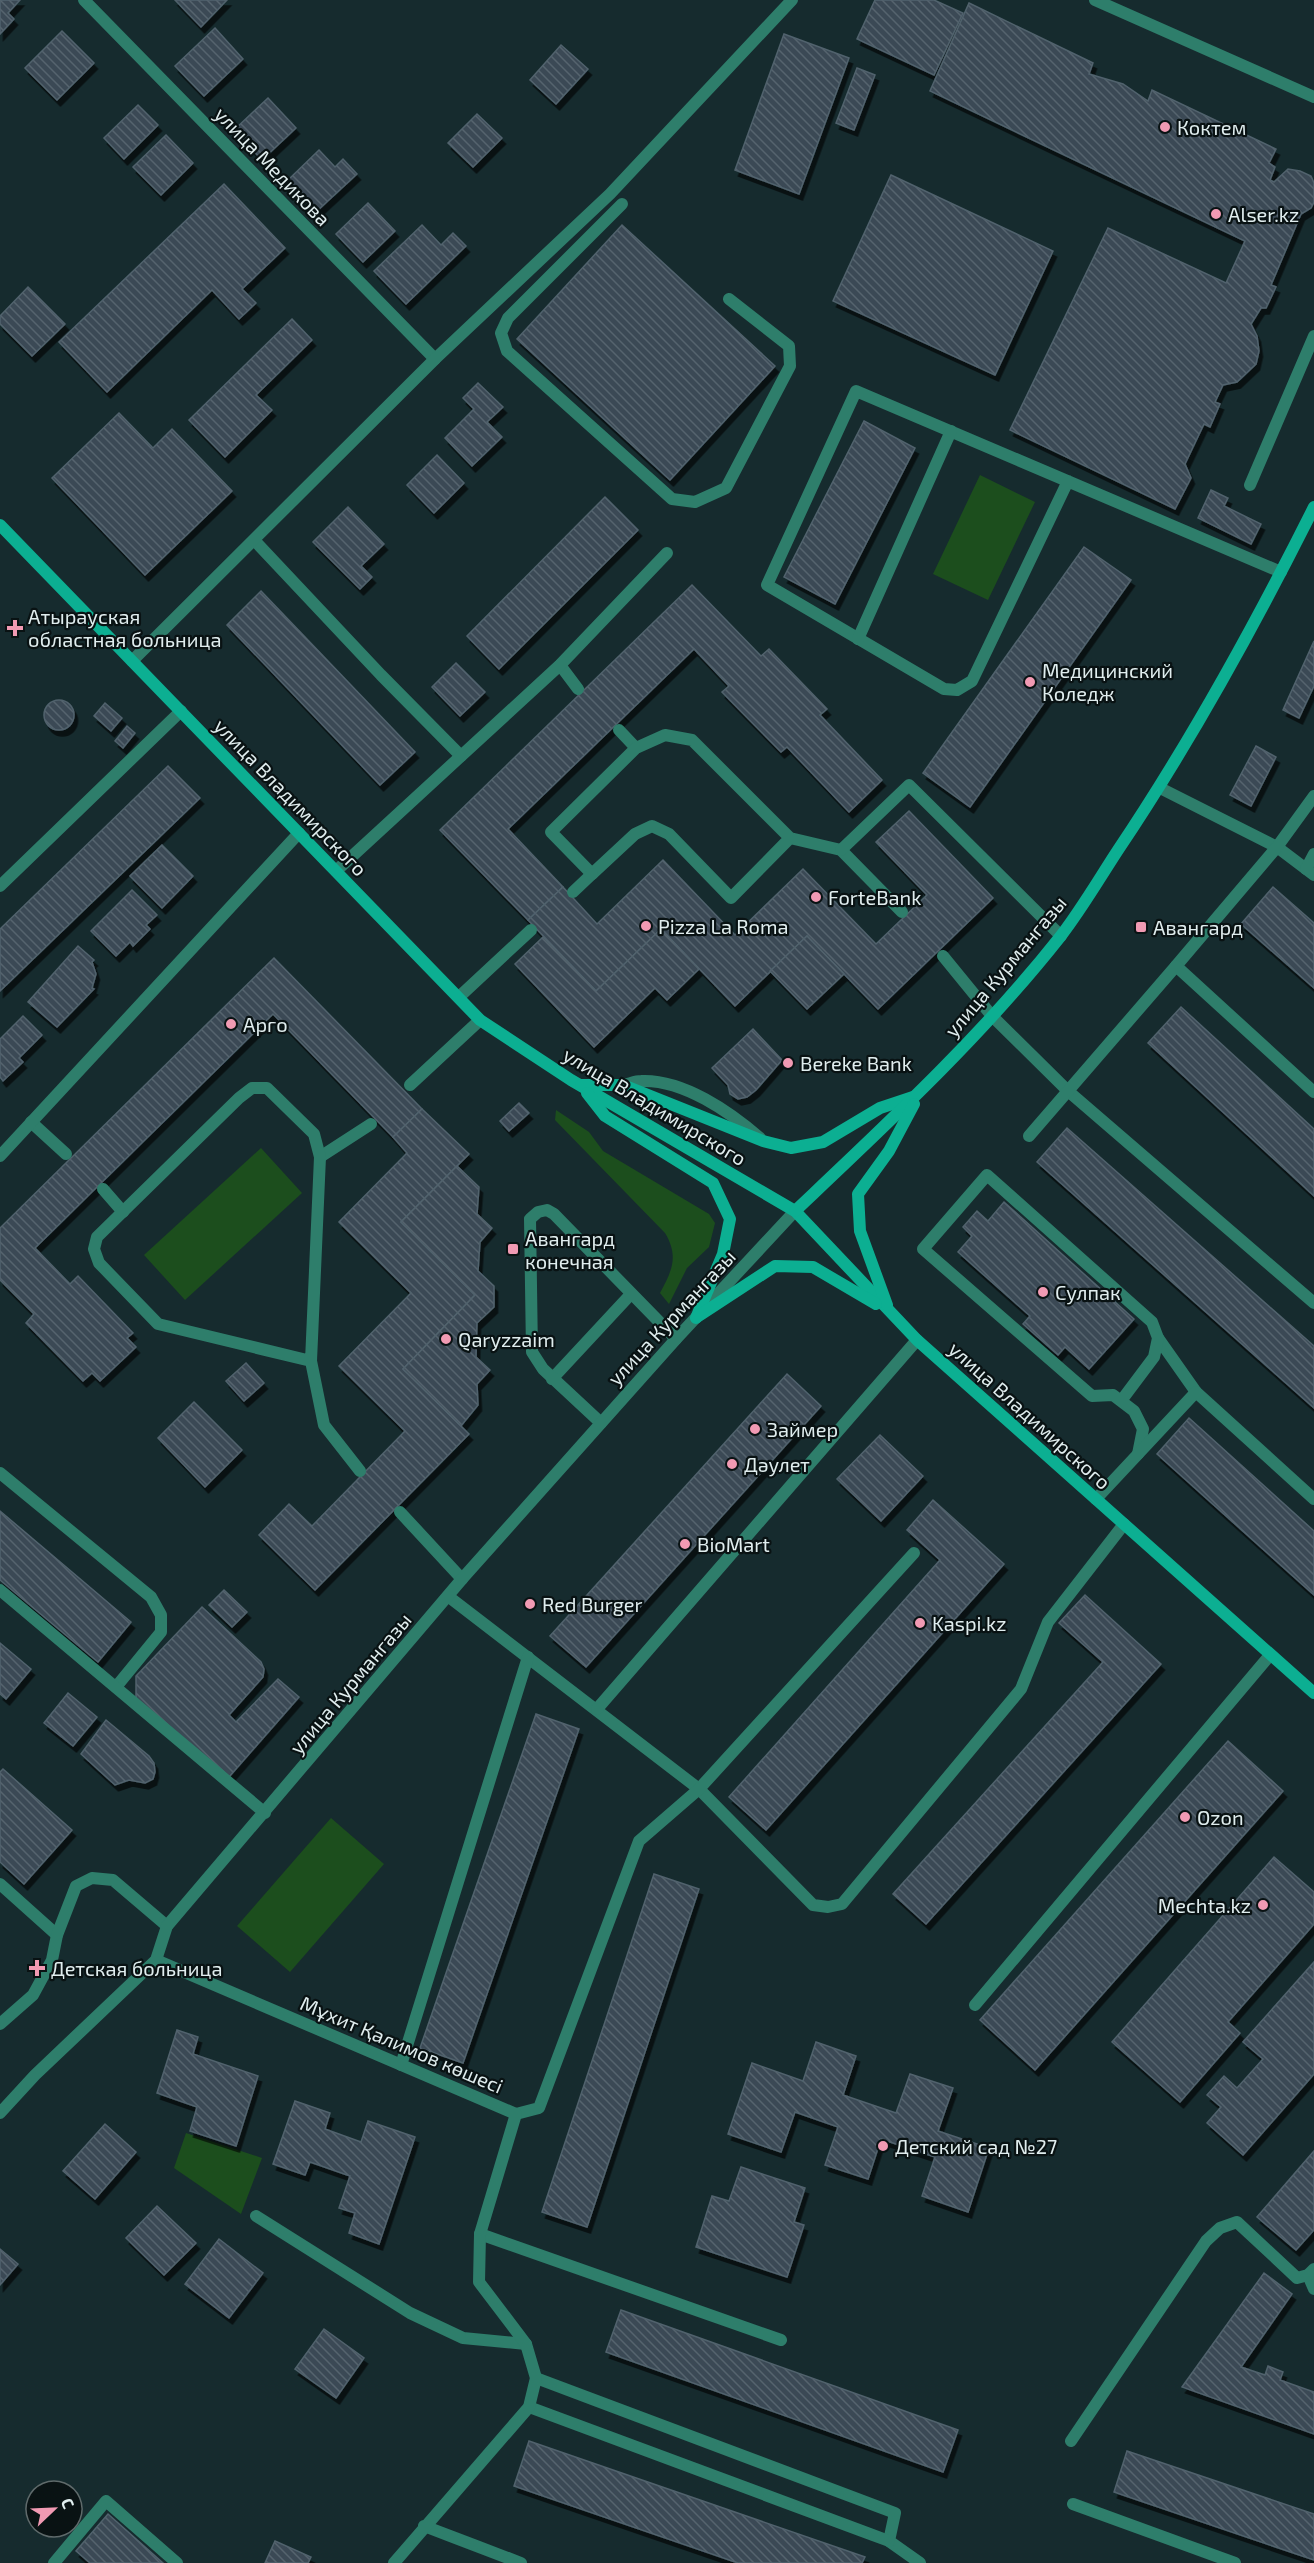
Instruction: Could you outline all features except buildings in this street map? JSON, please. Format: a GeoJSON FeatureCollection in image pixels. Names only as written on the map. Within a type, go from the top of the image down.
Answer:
{"type":"FeatureCollection","features":[{"type":"Feature","properties":{"kind":"street","name":"улица Медикова"},"geometry":{"type":"LineString","coordinates":[[84,0],[435,359]]}},
{"type":"Feature","properties":{"kind":"street"},"geometry":{"type":"LineString","coordinates":[[132,661],[255,541],[435,359],[610,194],[792,0]]}},
{"type":"Feature","properties":{"kind":"street"},"geometry":{"type":"LineString","coordinates":[[1095,0],[1314,98]]}},
{"type":"Feature","properties":{"kind":"street"},"geometry":{"type":"LineString","coordinates":[[622,204],[508,318],[501,333],[507,351],[672,499],[695,502],[726,488],[790,366],[789,346],[729,298]]}},
{"type":"Feature","properties":{"kind":"street"},"geometry":{"type":"LineString","coordinates":[[1250,484],[1314,336]]}},
{"type":"Feature","properties":{"kind":"street"},"geometry":{"type":"LineString","coordinates":[[1068,481],[972,681],[957,690],[944,689],[767,585],[856,391],[951,431],[1281,572]]}},
{"type":"Feature","properties":{"kind":"street"},"geometry":{"type":"LineString","coordinates":[[858,639],[951,431]]}},
{"type":"Feature","properties":{"kind":"street","name":"улица Курмангазы"},"geometry":{"type":"LineString","coordinates":[[0,2113],[35,2075],[156,1960],[167,1926],[462,1579],[676,1339],[795,1211],[919,1095],[992,1016],[1061,936],[1160,788],[1254,627],[1314,507]]}},
{"type":"Feature","properties":{"kind":"street","name":"улица Владимирского"},"geometry":{"type":"LineString","coordinates":[[0,525],[480,1020],[580,1085],[795,1211],[917,1340],[1314,1693]]}},
{"type":"Feature","properties":{"kind":"street"},"geometry":{"type":"LineString","coordinates":[[255,541],[461,756]]}},
{"type":"Feature","properties":{"kind":"street"},"geometry":{"type":"LineString","coordinates":[[336,871],[560,665],[668,553]]}},
{"type":"Feature","properties":{"kind":"street"},"geometry":{"type":"LineString","coordinates":[[560,665],[578,689]]}},
{"type":"Feature","properties":{"kind":"street"},"geometry":{"type":"LineString","coordinates":[[0,886],[181,711]]}},
{"type":"Feature","properties":{"kind":"street"},"geometry":{"type":"LineString","coordinates":[[619,730],[636,748]]}},
{"type":"Feature","properties":{"kind":"street"},"geometry":{"type":"LineString","coordinates":[[592,874],[551,832],[636,748],[665,735],[692,740],[790,838],[841,850],[902,912]]}},
{"type":"Feature","properties":{"kind":"street"},"geometry":{"type":"LineString","coordinates":[[841,850],[909,785],[1061,936]]}},
{"type":"Feature","properties":{"kind":"street"},"geometry":{"type":"LineString","coordinates":[[1160,788],[1277,847],[1310,872],[1314,854]]}},
{"type":"Feature","properties":{"kind":"street"},"geometry":{"type":"LineString","coordinates":[[1029,1136],[1277,847],[1314,796]]}},
{"type":"Feature","properties":{"kind":"street"},"geometry":{"type":"LineString","coordinates":[[573,892],[635,834],[652,826],[669,834],[731,898],[790,838]]}},
{"type":"Feature","properties":{"kind":"street"},"geometry":{"type":"LineString","coordinates":[[0,1156],[299,832]]}},
{"type":"Feature","properties":{"kind":"street"},"geometry":{"type":"LineString","coordinates":[[459,997],[531,930]]}},
{"type":"Feature","properties":{"kind":"street"},"geometry":{"type":"LineString","coordinates":[[943,956],[992,1016],[1068,1091],[1314,1303]]}},
{"type":"Feature","properties":{"kind":"street"},"geometry":{"type":"LineString","coordinates":[[1176,966],[1314,1092]]}},
{"type":"Feature","properties":{"kind":"street"},"geometry":{"type":"LineString","coordinates":[[410,1085],[480,1020]]}},
{"type":"Feature","properties":{"kind":"street"},"geometry":{"type":"LineString","coordinates":[[580,1085],[623,1085],[641,1081],[668,1085],[720,1107],[763,1141]]}},
{"type":"Feature","properties":{"kind":"street"},"geometry":{"type":"LineString","coordinates":[[580,1085],[606,1116],[713,1183],[730,1219],[723,1254],[696,1318]]}},
{"type":"Feature","properties":{"kind":"street"},"geometry":{"type":"LineString","coordinates":[[623,1085],[763,1141],[791,1148],[823,1142],[880,1108],[919,1095]]}},
{"type":"Feature","properties":{"kind":"street"},"geometry":{"type":"LineString","coordinates":[[311,1361],[158,1324],[99,1263],[94,1249],[97,1237],[252,1088],[267,1088],[314,1134],[320,1157],[311,1361],[324,1425],[360,1471]]}},
{"type":"Feature","properties":{"kind":"street"},"geometry":{"type":"LineString","coordinates":[[890,1312],[860,1231],[858,1194],[889,1151],[919,1095]]}},
{"type":"Feature","properties":{"kind":"street"},"geometry":{"type":"LineString","coordinates":[[31,1122],[66,1154]]}},
{"type":"Feature","properties":{"kind":"street"},"geometry":{"type":"LineString","coordinates":[[320,1157],[371,1124]]}},
{"type":"Feature","properties":{"kind":"street"},"geometry":{"type":"LineString","coordinates":[[1138,1454],[1143,1430],[1134,1411],[1113,1395],[1092,1396],[923,1249],[987,1175],[1152,1322],[1158,1338],[1196,1392],[1314,1499]]}},
{"type":"Feature","properties":{"kind":"street"},"geometry":{"type":"LineString","coordinates":[[104,1189],[123,1212]]}},
{"type":"Feature","properties":{"kind":"street"},"geometry":{"type":"LineString","coordinates":[[601,1423],[552,1379],[536,1362],[532,1352],[530,1219],[538,1212],[547,1210],[554,1214],[676,1339]]}},
{"type":"Feature","properties":{"kind":"street"},"geometry":{"type":"LineString","coordinates":[[696,1318],[775,1266],[813,1267],[890,1312]]}},
{"type":"Feature","properties":{"kind":"street"},"geometry":{"type":"LineString","coordinates":[[552,1379],[631,1294]]}},
{"type":"Feature","properties":{"kind":"street"},"geometry":{"type":"LineString","coordinates":[[1121,1401],[1154,1357],[1158,1338]]}},
{"type":"Feature","properties":{"kind":"street"},"geometry":{"type":"LineString","coordinates":[[597,1709],[917,1340]]}},
{"type":"Feature","properties":{"kind":"street"},"geometry":{"type":"LineString","coordinates":[[1096,1499],[1196,1392]]}},
{"type":"Feature","properties":{"kind":"street"},"geometry":{"type":"LineString","coordinates":[[0,1473],[151,1597],[161,1615],[161,1632],[116,1687]]}},
{"type":"Feature","properties":{"kind":"street"},"geometry":{"type":"LineString","coordinates":[[400,1512],[462,1579]]}},
{"type":"Feature","properties":{"kind":"street"},"geometry":{"type":"LineString","coordinates":[[449,1597],[699,1788],[813,1905],[828,1907],[842,1904],[1021,1689],[1048,1622],[1124,1524]]}},
{"type":"Feature","properties":{"kind":"street"},"geometry":{"type":"LineString","coordinates":[[516,2114],[539,2108],[639,1841],[699,1788],[914,1553]]}},
{"type":"Feature","properties":{"kind":"street"},"geometry":{"type":"LineString","coordinates":[[0,1590],[265,1813]]}},
{"type":"Feature","properties":{"kind":"street"},"geometry":{"type":"LineString","coordinates":[[975,2005],[1270,1655]]}},
{"type":"Feature","properties":{"kind":"street"},"geometry":{"type":"LineString","coordinates":[[401,2065],[528,1657]]}},
{"type":"Feature","properties":{"kind":"street"},"geometry":{"type":"LineString","coordinates":[[0,2024],[33,1995],[52,1960],[57,1935],[76,1886],[92,1878],[112,1880],[167,1926]]}},
{"type":"Feature","properties":{"kind":"street"},"geometry":{"type":"LineString","coordinates":[[0,1884],[57,1935]]}},
{"type":"Feature","properties":{"kind":"street","name":"Мұхит Қалимов көшесі"},"geometry":{"type":"LineString","coordinates":[[156,1960],[516,2114],[480,2234],[479,2282],[526,2344],[536,2378],[529,2407],[394,2563]]}},
{"type":"Feature","properties":{"kind":"street"},"geometry":{"type":"LineString","coordinates":[[256,2216],[410,2313],[463,2338],[526,2344]]}},
{"type":"Feature","properties":{"kind":"street"},"geometry":{"type":"LineString","coordinates":[[1071,2441],[1206,2241],[1220,2228],[1237,2222],[1297,2278],[1311,2272],[1314,2289]]}},
{"type":"Feature","properties":{"kind":"street"},"geometry":{"type":"LineString","coordinates":[[480,2234],[782,2340]]}},
{"type":"Feature","properties":{"kind":"street"},"geometry":{"type":"LineString","coordinates":[[536,2378],[895,2513],[889,2541]]}},
{"type":"Feature","properties":{"kind":"street"},"geometry":{"type":"LineString","coordinates":[[529,2407],[889,2541],[920,2563]]}},
{"type":"Feature","properties":{"kind":"street"},"geometry":{"type":"LineString","coordinates":[[54,2563],[106,2501],[177,2563]]}},
{"type":"Feature","properties":{"kind":"street"},"geometry":{"type":"LineString","coordinates":[[1073,2504],[1234,2563]]}},
{"type":"Feature","properties":{"kind":"street"},"geometry":{"type":"LineString","coordinates":[[424,2526],[521,2563]]}},
{"type":"Feature","properties":{"kind":"green space"},"geometry":{"type":"Polygon","coordinates":[[[980,475],[1035,502],[988,600],[933,574],[980,475]]]}},
{"type":"Feature","properties":{"kind":"green space"},"geometry":{"type":"Polygon","coordinates":[[[556,1110],[589,1132],[603,1151],[709,1214],[715,1223],[709,1247],[687,1268],[669,1304],[660,1293],[671,1270],[673,1256],[665,1233],[555,1120],[556,1110]]]}},
{"type":"Feature","properties":{"kind":"green space"},"geometry":{"type":"Polygon","coordinates":[[[261,1148],[302,1193],[185,1300],[144,1255],[261,1148]]]}},
{"type":"Feature","properties":{"kind":"green space"},"geometry":{"type":"Polygon","coordinates":[[[331,1818],[384,1864],[290,1972],[237,1926],[331,1818]]]}},
{"type":"Feature","properties":{"kind":"green space"},"geometry":{"type":"Polygon","coordinates":[[[186,2133],[262,2158],[241,2214],[174,2168],[186,2133]]]}},
{"type":"Feature","properties":{"kind":"place","name":"Коктем"},"geometry":{"type":"Point","coordinates":[1165,127]}},
{"type":"Feature","properties":{"kind":"place","name":"Alser.kz"},"geometry":{"type":"Point","coordinates":[1216,214]}},
{"type":"Feature","properties":{"kind":"place","name":"Атырауская областная больница"},"geometry":{"type":"Point","coordinates":[15,628]}},
{"type":"Feature","properties":{"kind":"place","name":"Медицинский Коледж"},"geometry":{"type":"Point","coordinates":[1030,682]}},
{"type":"Feature","properties":{"kind":"place","name":"ForteBank"},"geometry":{"type":"Point","coordinates":[816,897]}},
{"type":"Feature","properties":{"kind":"place","name":"Pizza La Roma"},"geometry":{"type":"Point","coordinates":[646,926]}},
{"type":"Feature","properties":{"kind":"place","name":"Авангард"},"geometry":{"type":"Point","coordinates":[1141,927]}},
{"type":"Feature","properties":{"kind":"place","name":"Арго"},"geometry":{"type":"Point","coordinates":[231,1024]}},
{"type":"Feature","properties":{"kind":"place","name":"Bereke Bank"},"geometry":{"type":"Point","coordinates":[788,1063]}},
{"type":"Feature","properties":{"kind":"place","name":"Авангард конечная"},"geometry":{"type":"Point","coordinates":[513,1249]}},
{"type":"Feature","properties":{"kind":"place","name":"Сулпак"},"geometry":{"type":"Point","coordinates":[1043,1292]}},
{"type":"Feature","properties":{"kind":"place","name":"Qaryzzaim"},"geometry":{"type":"Point","coordinates":[446,1339]}},
{"type":"Feature","properties":{"kind":"place","name":"Займер"},"geometry":{"type":"Point","coordinates":[755,1429]}},
{"type":"Feature","properties":{"kind":"place","name":"Дәулет"},"geometry":{"type":"Point","coordinates":[732,1464]}},
{"type":"Feature","properties":{"kind":"place","name":"BioMart"},"geometry":{"type":"Point","coordinates":[685,1544]}},
{"type":"Feature","properties":{"kind":"place","name":"Red Burger"},"geometry":{"type":"Point","coordinates":[530,1604]}},
{"type":"Feature","properties":{"kind":"place","name":"Kaspi.kz"},"geometry":{"type":"Point","coordinates":[920,1623]}},
{"type":"Feature","properties":{"kind":"place","name":"Ozon"},"geometry":{"type":"Point","coordinates":[1185,1817]}},
{"type":"Feature","properties":{"kind":"place","name":"Mechta.kz"},"geometry":{"type":"Point","coordinates":[1263,1905]}},
{"type":"Feature","properties":{"kind":"place","name":"Детская больница"},"geometry":{"type":"Point","coordinates":[37,1968]}},
{"type":"Feature","properties":{"kind":"place","name":"Детский сад №27"},"geometry":{"type":"Point","coordinates":[883,2146]}}]}
